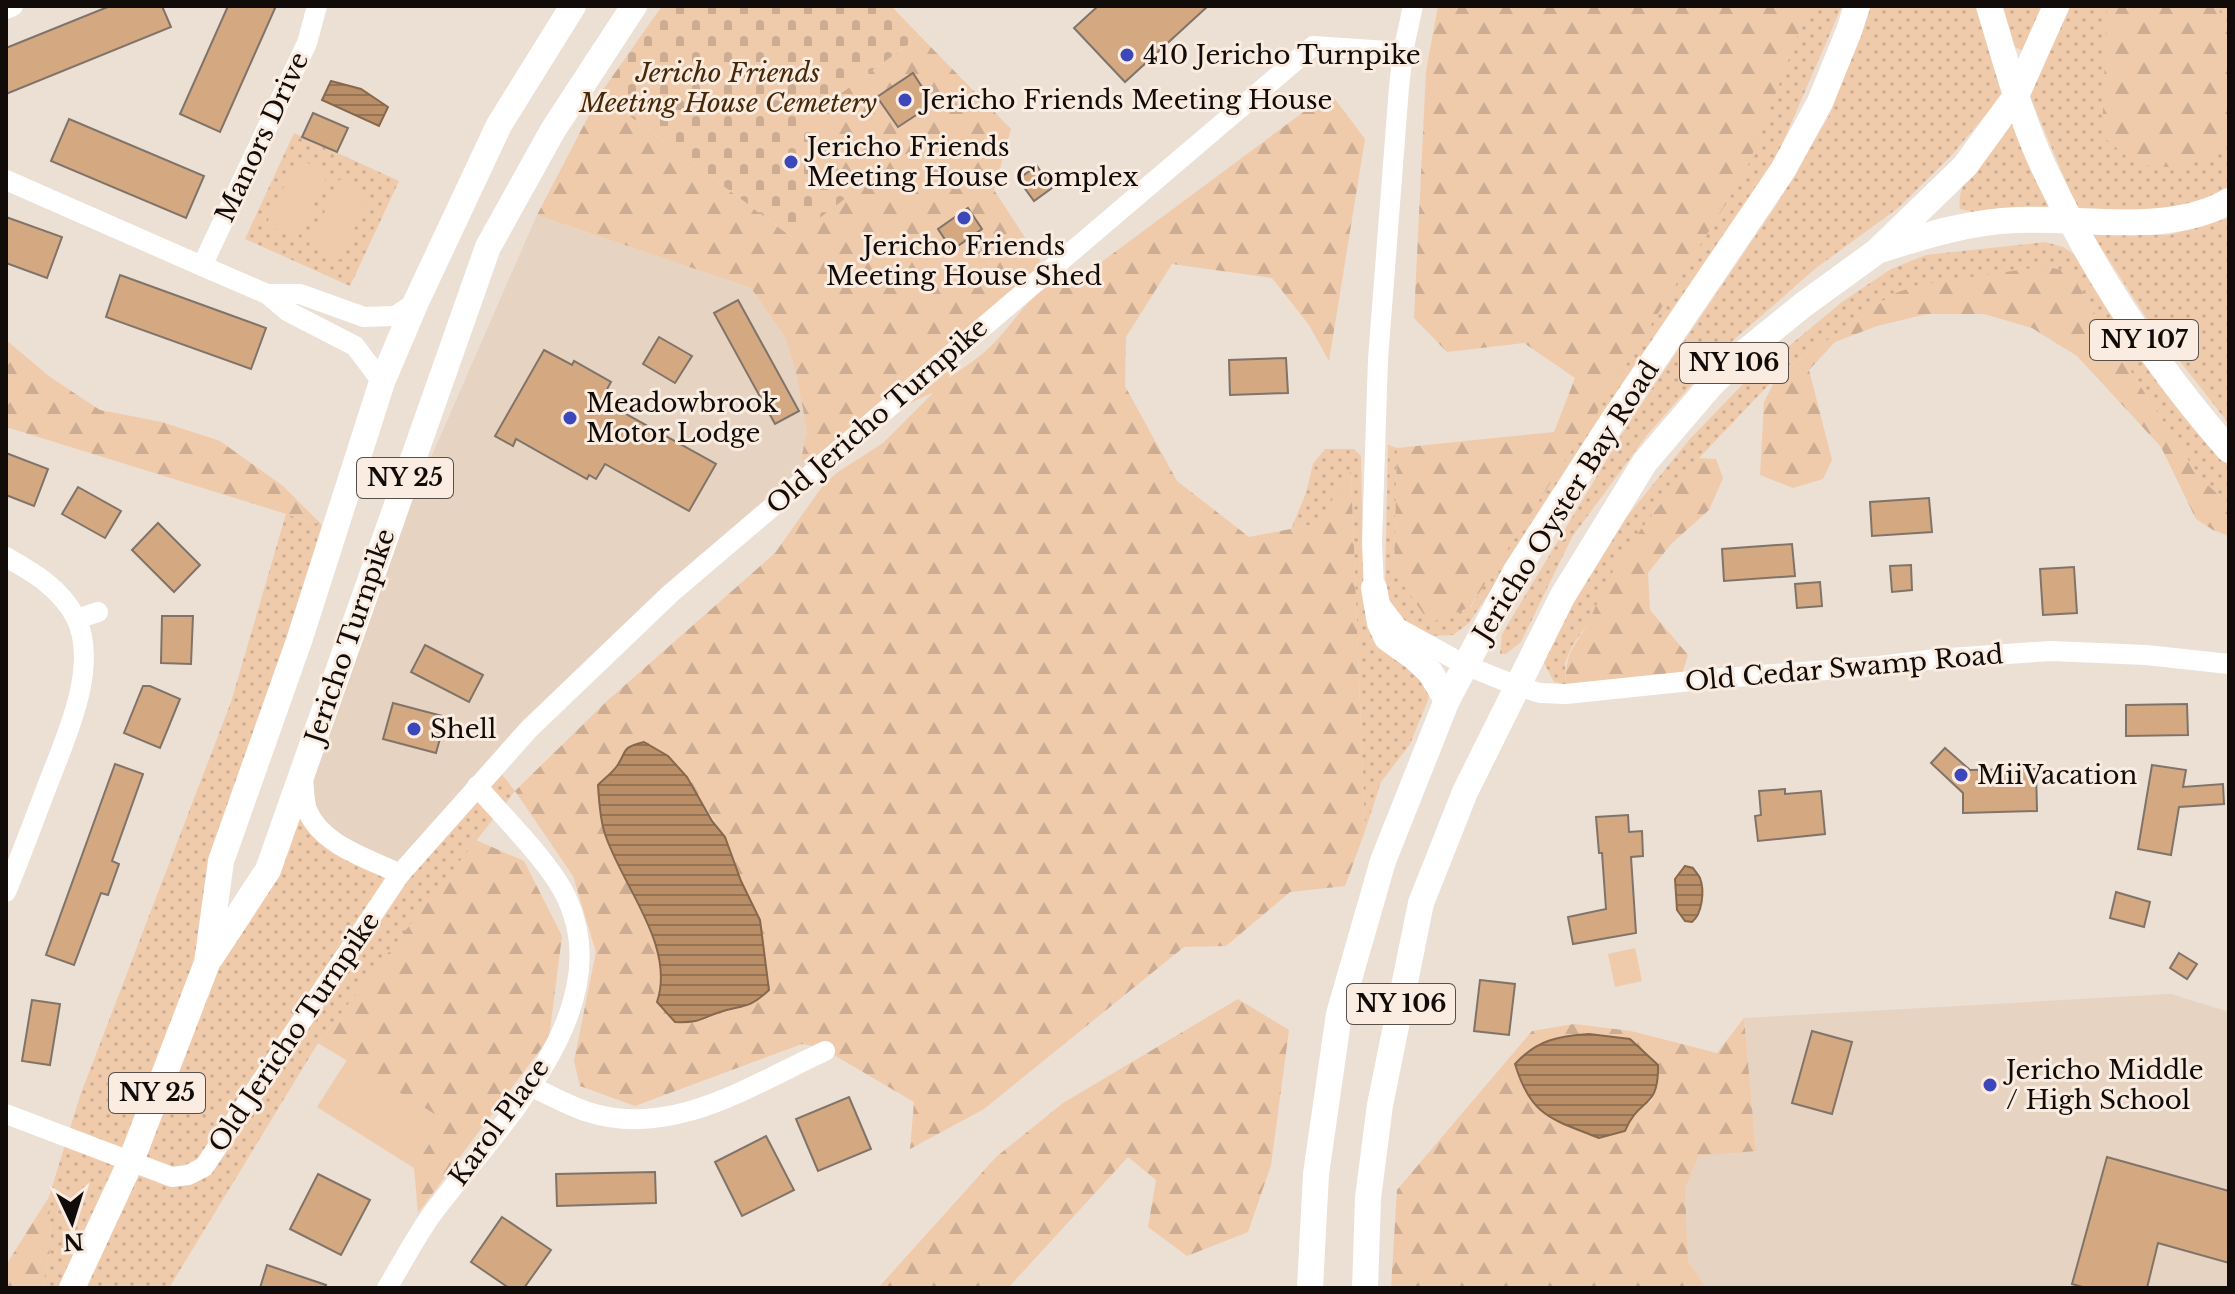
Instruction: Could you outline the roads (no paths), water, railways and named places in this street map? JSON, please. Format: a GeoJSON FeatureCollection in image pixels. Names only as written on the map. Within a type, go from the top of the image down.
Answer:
{"type":"FeatureCollection","features":[{"type":"Feature","properties":{"kind":"main road","name":"Jericho Turnpike"},"geometry":{"type":"LineString","coordinates":[[207,963],[221,861],[299,641],[382,382],[499,125],[573,6]]}},
{"type":"Feature","properties":{"kind":"main road","name":"Jericho Turnpike"},"geometry":{"type":"LineString","coordinates":[[72,1288],[131,1161],[207,963],[268,870],[488,247],[553,130],[634,6]]}},
{"type":"Feature","properties":{"kind":"main road","name":"Jericho Oyster Bay Road"},"geometry":{"type":"LineString","coordinates":[[1310,1288],[1316,1174],[1339,1014],[1383,861],[1447,700],[1516,571],[1612,422],[1783,170],[1820,102],[1857,6]]}},
{"type":"Feature","properties":{"kind":"main road","name":"NY 107"},"geometry":{"type":"LineString","coordinates":[[1989,6],[2016,96],[2046,174],[2097,270],[2164,369],[2229,450]]}},
{"type":"Feature","properties":{"kind":"main road","name":"Jericho Oyster Bay Road"},"geometry":{"type":"LineString","coordinates":[[1365,1288],[1368,1198],[1380,1105],[1421,903],[1465,792],[1562,597],[1645,462],[1710,386],[1745,352],[1803,305],[1876,252],[1965,166],[2016,96],[2056,6]]}},
{"type":"Feature","properties":{"kind":"main road"},"geometry":{"type":"LineString","coordinates":[[1876,252],[1948,228],[2015,220],[2181,219],[2229,201]]}},
{"type":"Feature","properties":{"kind":"main road"},"geometry":{"type":"LineString","coordinates":[[1374,588],[1380,623],[1387,638],[1423,665],[1447,700]]}},
{"type":"Feature","properties":{"kind":"street"},"geometry":{"type":"LineString","coordinates":[[6,9],[13,6]]}},
{"type":"Feature","properties":{"kind":"street","name":"Manors Drive"},"geometry":{"type":"LineString","coordinates":[[202,266],[307,43],[317,6]]}},
{"type":"Feature","properties":{"kind":"street","name":"Jericho Oyster Bay Road"},"geometry":{"type":"LineString","coordinates":[[1413,6],[1403,52],[1378,359],[1372,543],[1374,588],[1381,606],[1398,628],[1465,665]]}},
{"type":"Feature","properties":{"kind":"street","name":"Old Jericho Turnpike"},"geometry":{"type":"LineString","coordinates":[[6,1114],[172,1177],[188,1175],[204,1167],[400,874],[529,729],[670,594],[1313,46],[1403,52]]}},
{"type":"Feature","properties":{"kind":"street"},"geometry":{"type":"LineString","coordinates":[[6,180],[267,294],[287,311],[355,346],[382,382]]}},
{"type":"Feature","properties":{"kind":"street"},"geometry":{"type":"LineString","coordinates":[[267,294],[300,294],[364,317],[395,316],[416,302]]}},
{"type":"Feature","properties":{"kind":"street"},"geometry":{"type":"LineString","coordinates":[[6,557],[56,588],[77,619],[83,650],[78,701],[6,892]]}},
{"type":"Feature","properties":{"kind":"street"},"geometry":{"type":"LineString","coordinates":[[77,619],[98,612]]}},
{"type":"Feature","properties":{"kind":"street","name":"Old Cedar Swamp Road"},"geometry":{"type":"LineString","coordinates":[[1465,665],[1540,693],[1566,694],[2050,651],[2146,655],[2229,664]]}},
{"type":"Feature","properties":{"kind":"street"},"geometry":{"type":"LineString","coordinates":[[302,772],[307,809],[324,834],[339,845],[400,874]]}},
{"type":"Feature","properties":{"kind":"street","name":"Karol Place"},"geometry":{"type":"LineString","coordinates":[[397,1285],[433,1213],[532,1087],[576,998],[579,954],[570,904],[559,882],[477,786]]}},
{"type":"Feature","properties":{"kind":"street"},"geometry":{"type":"LineString","coordinates":[[532,1087],[587,1112],[635,1121],[657,1119],[682,1114],[720,1099],[825,1051]]}},
{"type":"Feature","properties":{"kind":"place","name":"410 Jericho Turnpike"},"geometry":{"type":"Point","coordinates":[1127,55]}},
{"type":"Feature","properties":{"kind":"place","name":"Jericho Friends Meeting House"},"geometry":{"type":"Point","coordinates":[905,100]}},
{"type":"Feature","properties":{"kind":"place","name":"Jericho Friends Meeting House Complex"},"geometry":{"type":"Point","coordinates":[791,162]}},
{"type":"Feature","properties":{"kind":"place","name":"Jericho Friends Meeting House Shed"},"geometry":{"type":"Point","coordinates":[964,218]}},
{"type":"Feature","properties":{"kind":"place","name":"Meadowbrook Motor Lodge"},"geometry":{"type":"Point","coordinates":[570,418]}},
{"type":"Feature","properties":{"kind":"place","name":"Shell"},"geometry":{"type":"Point","coordinates":[414,729]}},
{"type":"Feature","properties":{"kind":"place","name":"MiiVacation"},"geometry":{"type":"Point","coordinates":[1961,775]}},
{"type":"Feature","properties":{"kind":"place","name":"Jericho Middle / High School"},"geometry":{"type":"Point","coordinates":[1990,1085]}},
{"type":"Feature","properties":{"kind":"park label","name":"Jericho Friends Meeting House Cemetery"},"geometry":{"type":"Point","coordinates":[728,88]}}]}
